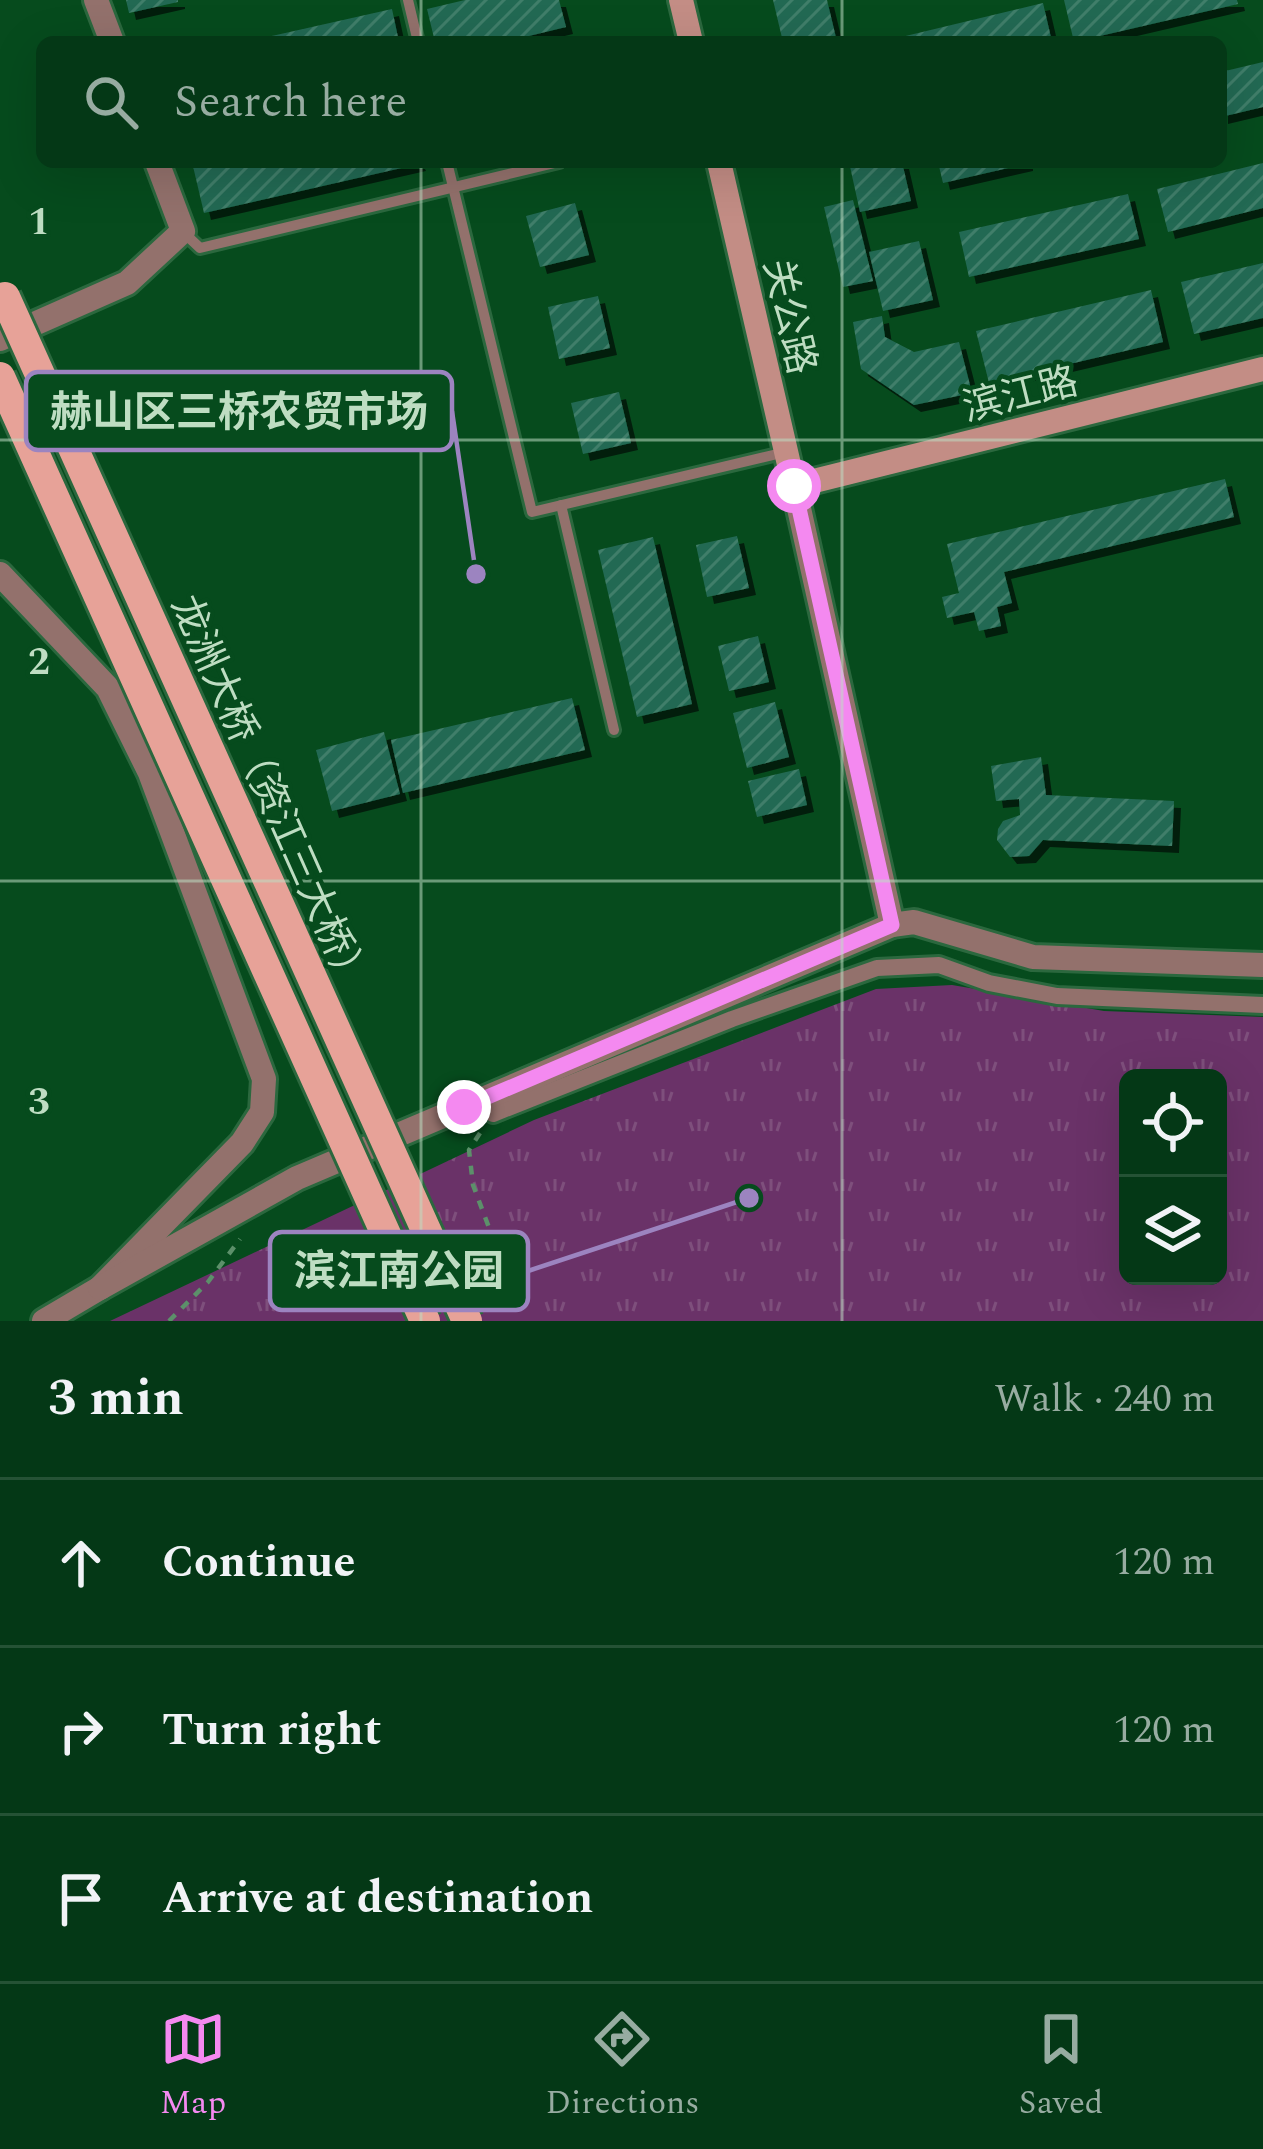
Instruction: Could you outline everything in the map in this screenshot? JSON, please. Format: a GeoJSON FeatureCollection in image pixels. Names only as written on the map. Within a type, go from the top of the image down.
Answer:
{"type":"FeatureCollection","features":[{"type":"Feature","properties":{"kind":"main road"},"geometry":{"type":"LineString","coordinates":[[681,0],[690,36]]}},
{"type":"Feature","properties":{"kind":"main road","name":"关公路"},"geometry":{"type":"LineString","coordinates":[[720,168],[794,486]]}},
{"type":"Feature","properties":{"kind":"main road","name":"龙洲大桥（资江三大桥）"},"geometry":{"type":"LineString","coordinates":[[5,297],[467,1321]]}},
{"type":"Feature","properties":{"kind":"main road","name":"滨江路"},"geometry":{"type":"LineString","coordinates":[[794,486],[1263,369]]}},
{"type":"Feature","properties":{"kind":"main road","name":"龙洲大桥（资江三大桥）"},"geometry":{"type":"LineString","coordinates":[[0,377],[424,1321]]}},
{"type":"Feature","properties":{"kind":"street"},"geometry":{"type":"LineString","coordinates":[[96,0],[110,36]]}},
{"type":"Feature","properties":{"kind":"street"},"geometry":{"type":"LineString","coordinates":[[0,339],[127,283],[182,232],[159,168]]}},
{"type":"Feature","properties":{"kind":"street"},"geometry":{"type":"LineString","coordinates":[[794,486],[892,925]]}},
{"type":"Feature","properties":{"kind":"street"},"geometry":{"type":"LineString","coordinates":[[0,574],[108,688],[150,773],[264,1079],[262,1112],[242,1143],[100,1288]]}},
{"type":"Feature","properties":{"kind":"street"},"geometry":{"type":"LineString","coordinates":[[44,1321],[297,1178],[892,925],[914,922],[1034,957],[1263,965]]}},
{"type":"Feature","properties":{"kind":"street"},"geometry":{"type":"LineString","coordinates":[[493,1114],[732,1019],[877,968],[939,964],[989,983],[1057,996],[1263,1005]]}},
{"type":"Feature","properties":{"kind":"lane"},"geometry":{"type":"LineString","coordinates":[[408,0],[417,36]]}},
{"type":"Feature","properties":{"kind":"lane"},"geometry":{"type":"LineString","coordinates":[[448,168],[532,512],[786,452]]}},
{"type":"Feature","properties":{"kind":"lane"},"geometry":{"type":"LineString","coordinates":[[182,232],[200,248],[532,168]]}},
{"type":"Feature","properties":{"kind":"lane"},"geometry":{"type":"LineString","coordinates":[[561,505],[614,730]]}},
{"type":"Feature","properties":{"kind":"path"},"geometry":{"type":"LineString","coordinates":[[493,1114],[469,1150],[473,1185],[506,1273]]}},
{"type":"Feature","properties":{"kind":"path"},"geometry":{"type":"LineString","coordinates":[[170,1321],[208,1282],[245,1232],[252,1203]]}},
{"type":"Feature","properties":{"kind":"green space"},"geometry":{"type":"Polygon","coordinates":[[[952,985],[1104,1011],[1263,1017],[1263,1321],[110,1321],[534,1120],[876,989],[952,985]]]}},
{"type":"Feature","properties":{"kind":"building"},"geometry":{"type":"Polygon","coordinates":[[[126,0],[178,0],[178,2],[129,13],[126,0]]]}},
{"type":"Feature","properties":{"kind":"building"},"geometry":{"type":"Polygon","coordinates":[[[465,0],[559,0],[566,27],[529,36],[434,36],[427,9],[465,0]]]}},
{"type":"Feature","properties":{"kind":"building"},"geometry":{"type":"Polygon","coordinates":[[[773,0],[827,0],[836,36],[782,36],[773,0]]]}},
{"type":"Feature","properties":{"kind":"building"},"geometry":{"type":"Polygon","coordinates":[[[1064,0],[1237,0],[1238,4],[1100,36],[1073,36],[1064,0]]]}},
{"type":"Feature","properties":{"kind":"building"},"geometry":{"type":"Polygon","coordinates":[[[1043,3],[1051,36],[906,36],[1043,3]]]}},
{"type":"Feature","properties":{"kind":"building"},"geometry":{"type":"Polygon","coordinates":[[[392,9],[398,36],[272,36],[392,9]]]}},
{"type":"Feature","properties":{"kind":"building"},"geometry":{"type":"Polygon","coordinates":[[[1263,62],[1263,107],[1227,116],[1227,71],[1263,62]]]}},
{"type":"Feature","properties":{"kind":"building"},"geometry":{"type":"Polygon","coordinates":[[[1263,163],[1263,208],[1168,232],[1157,189],[1263,163]]]}},
{"type":"Feature","properties":{"kind":"building"},"geometry":{"type":"Polygon","coordinates":[[[193,168],[401,168],[204,213],[193,168]]]}},
{"type":"Feature","properties":{"kind":"building"},"geometry":{"type":"Polygon","coordinates":[[[850,168],[903,168],[911,201],[860,212],[850,168]]]}},
{"type":"Feature","properties":{"kind":"building"},"geometry":{"type":"Polygon","coordinates":[[[939,168],[1009,168],[943,183],[939,168]]]}},
{"type":"Feature","properties":{"kind":"building"},"geometry":{"type":"Polygon","coordinates":[[[1128,194],[1139,239],[969,277],[959,232],[1128,194]]]}},
{"type":"Feature","properties":{"kind":"building"},"geometry":{"type":"Polygon","coordinates":[[[853,200],[873,281],[843,287],[824,207],[853,200]]]}},
{"type":"Feature","properties":{"kind":"building"},"geometry":{"type":"Polygon","coordinates":[[[575,203],[589,255],[540,267],[526,216],[575,203]]]}},
{"type":"Feature","properties":{"kind":"building"},"geometry":{"type":"Polygon","coordinates":[[[919,241],[933,300],[883,311],[869,252],[919,241]]]}},
{"type":"Feature","properties":{"kind":"building"},"geometry":{"type":"Polygon","coordinates":[[[1263,263],[1263,318],[1194,334],[1181,282],[1263,263]]]}},
{"type":"Feature","properties":{"kind":"building"},"geometry":{"type":"Polygon","coordinates":[[[1151,290],[1163,342],[989,383],[976,331],[1151,290]]]}},
{"type":"Feature","properties":{"kind":"building"},"geometry":{"type":"Polygon","coordinates":[[[598,296],[610,348],[559,359],[548,307],[598,296]]]}},
{"type":"Feature","properties":{"kind":"building"},"geometry":{"type":"Polygon","coordinates":[[[882,316],[885,337],[914,352],[959,342],[972,393],[914,405],[861,369],[853,322],[882,316]]]}},
{"type":"Feature","properties":{"kind":"building"},"geometry":{"type":"Polygon","coordinates":[[[619,392],[631,443],[583,454],[571,403],[619,392]]]}},
{"type":"Feature","properties":{"kind":"building"},"geometry":{"type":"Polygon","coordinates":[[[1225,479],[1234,517],[1004,572],[1012,603],[997,607],[1001,626],[979,631],[974,612],[947,618],[942,597],[959,593],[947,544],[1225,479]]]}},
{"type":"Feature","properties":{"kind":"building"},"geometry":{"type":"Polygon","coordinates":[[[737,536],[749,588],[707,597],[696,545],[737,536]]]}},
{"type":"Feature","properties":{"kind":"building"},"geometry":{"type":"Polygon","coordinates":[[[653,537],[692,704],[637,717],[598,550],[653,537]]]}},
{"type":"Feature","properties":{"kind":"building"},"geometry":{"type":"Polygon","coordinates":[[[758,636],[769,682],[729,691],[718,646],[758,636]]]}},
{"type":"Feature","properties":{"kind":"building"},"geometry":{"type":"Polygon","coordinates":[[[572,698],[585,750],[403,793],[391,740],[572,698]]]}},
{"type":"Feature","properties":{"kind":"building"},"geometry":{"type":"Polygon","coordinates":[[[775,702],[789,757],[747,768],[733,713],[775,702]]]}},
{"type":"Feature","properties":{"kind":"building"},"geometry":{"type":"Polygon","coordinates":[[[384,732],[400,794],[332,811],[316,750],[384,732]]]}},
{"type":"Feature","properties":{"kind":"building"},"geometry":{"type":"Polygon","coordinates":[[[1041,757],[1046,795],[1174,801],[1172,846],[1043,840],[1029,856],[1010,857],[997,840],[998,829],[1003,821],[1020,815],[1019,799],[996,801],[991,766],[1041,757]]]}},
{"type":"Feature","properties":{"kind":"building"},"geometry":{"type":"Polygon","coordinates":[[[799,769],[807,805],[757,817],[748,781],[799,769]]]}},
{"type":"Feature","properties":{"kind":"place","name":"赫山区三桥农贸市场"},"geometry":{"type":"Point","coordinates":[476,574]}},
{"type":"Feature","properties":{"kind":"place","name":"滨江南公园"},"geometry":{"type":"Point","coordinates":[749,1198]}},
{"type":"Feature","properties":{"kind":"route"},"geometry":{"type":"LineString","coordinates":[[464,1107],[892,925],[794,486]]}}]}
